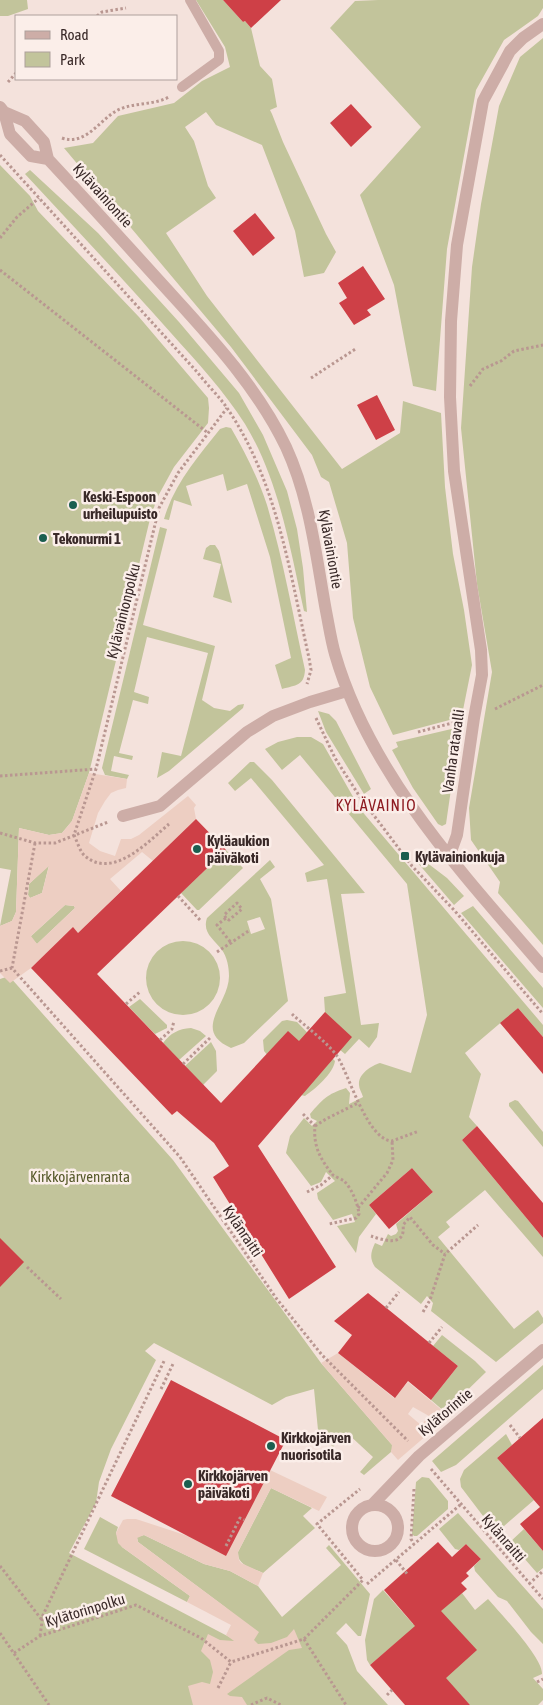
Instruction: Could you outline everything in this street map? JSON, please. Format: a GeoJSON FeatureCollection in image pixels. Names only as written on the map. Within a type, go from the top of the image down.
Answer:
{"type":"FeatureCollection","features":[{"type":"Feature","properties":{"kind":"street","name":"Vanha ratavalli"},"geometry":{"type":"LineString","coordinates":[[448,857],[457,835],[482,675],[481,650],[454,471],[450,397],[451,321],[457,245],[483,101],[510,51],[523,38],[543,24]]}},
{"type":"Feature","properties":{"kind":"street","name":"Kylävainiontie"},"geometry":{"type":"LineString","coordinates":[[2,110],[10,134],[31,156],[48,159]]}},
{"type":"Feature","properties":{"kind":"street","name":"Kylävainiontie"},"geometry":{"type":"LineString","coordinates":[[2,110],[25,121],[31,127],[44,142],[48,159],[225,354],[265,410],[286,448],[309,513],[334,652],[347,691],[387,768],[417,815],[448,857],[543,967]]}},
{"type":"Feature","properties":{"kind":"street"},"geometry":{"type":"LineString","coordinates":[[122,816],[160,806],[248,732],[273,716],[347,691]]}},
{"type":"Feature","properties":{"kind":"street","name":"Kylätorintie"},"geometry":{"type":"LineString","coordinates":[[373,1504],[419,1456],[543,1350]]}},
{"type":"Feature","properties":{"kind":"lane"},"geometry":{"type":"LineString","coordinates":[[182,86],[219,60],[218,50],[190,0]]}},
{"type":"Feature","properties":{"kind":"path"},"geometry":{"type":"LineString","coordinates":[[98,15],[102,12],[126,8]]}},
{"type":"Feature","properties":{"kind":"path"},"geometry":{"type":"LineString","coordinates":[[8,82],[15,74]]}},
{"type":"Feature","properties":{"kind":"path"},"geometry":{"type":"LineString","coordinates":[[58,137],[66,139],[88,134],[119,109],[155,103],[167,98],[182,86]]}},
{"type":"Feature","properties":{"kind":"path"},"geometry":{"type":"LineString","coordinates":[[0,155],[198,373],[227,408],[255,458],[277,518],[309,658],[311,670],[306,685]]}},
{"type":"Feature","properties":{"kind":"path"},"geometry":{"type":"LineString","coordinates":[[0,238],[17,217],[39,198]]}},
{"type":"Feature","properties":{"kind":"path"},"geometry":{"type":"LineString","coordinates":[[0,270],[208,433]]}},
{"type":"Feature","properties":{"kind":"path"},"geometry":{"type":"LineString","coordinates":[[450,397],[467,390],[483,369],[501,361],[514,351],[543,345]]}},
{"type":"Feature","properties":{"kind":"path"},"geometry":{"type":"LineString","coordinates":[[311,378],[357,348]]}},
{"type":"Feature","properties":{"kind":"path","name":"Kylävainionpolku"},"geometry":{"type":"LineString","coordinates":[[74,835],[96,769],[159,508],[178,473],[227,408]]}},
{"type":"Feature","properties":{"kind":"path"},"geometry":{"type":"LineString","coordinates":[[493,710],[543,685]]}},
{"type":"Feature","properties":{"kind":"path"},"geometry":{"type":"LineString","coordinates":[[317,722],[334,758],[412,866],[454,910],[543,1014]]}},
{"type":"Feature","properties":{"kind":"path"},"geometry":{"type":"LineString","coordinates":[[418,732],[457,722]]}},
{"type":"Feature","properties":{"kind":"path"},"geometry":{"type":"LineString","coordinates":[[0,776],[96,769]]}},
{"type":"Feature","properties":{"kind":"path"},"geometry":{"type":"LineString","coordinates":[[0,833],[35,843],[55,843],[122,816]]}},
{"type":"Feature","properties":{"kind":"path"},"geometry":{"type":"LineString","coordinates":[[0,971],[12,968],[35,843]]}},
{"type":"Feature","properties":{"kind":"path"},"geometry":{"type":"LineString","coordinates":[[178,896],[200,920]]}},
{"type":"Feature","properties":{"kind":"path"},"geometry":{"type":"LineString","coordinates":[[226,918],[224,915],[237,903],[242,909],[229,920],[226,918],[217,925],[232,944]]}},
{"type":"Feature","properties":{"kind":"path"},"geometry":{"type":"LineString","coordinates":[[217,952],[232,944],[250,930]]}},
{"type":"Feature","properties":{"kind":"path","name":"Kylänraitti"},"geometry":{"type":"LineString","coordinates":[[12,968],[180,1157],[276,1298],[316,1347],[409,1442],[460,1505],[543,1599]]}},
{"type":"Feature","properties":{"kind":"path"},"geometry":{"type":"LineString","coordinates":[[126,1004],[141,992]]}},
{"type":"Feature","properties":{"kind":"path"},"geometry":{"type":"LineString","coordinates":[[292,1014],[336,1054],[347,1074],[358,1103],[378,1133],[388,1140],[392,1140],[419,1131]]}},
{"type":"Feature","properties":{"kind":"path"},"geometry":{"type":"LineString","coordinates":[[160,1040],[172,1029],[174,1021]]}},
{"type":"Feature","properties":{"kind":"path"},"geometry":{"type":"LineString","coordinates":[[183,1064],[211,1037]]}},
{"type":"Feature","properties":{"kind":"path"},"geometry":{"type":"LineString","coordinates":[[315,1126],[358,1103]]}},
{"type":"Feature","properties":{"kind":"path"},"geometry":{"type":"LineString","coordinates":[[303,1114],[315,1126]]}},
{"type":"Feature","properties":{"kind":"path"},"geometry":{"type":"LineString","coordinates":[[315,1126],[314,1137],[321,1159],[333,1175],[343,1180],[358,1208],[359,1214],[356,1218],[329,1224]]}},
{"type":"Feature","properties":{"kind":"path"},"geometry":{"type":"LineString","coordinates":[[358,1208],[387,1173],[393,1160],[392,1140]]}},
{"type":"Feature","properties":{"kind":"path"},"geometry":{"type":"LineString","coordinates":[[307,1192],[322,1185],[333,1175]]}},
{"type":"Feature","properties":{"kind":"path"},"geometry":{"type":"LineString","coordinates":[[370,1236],[394,1241],[401,1237],[404,1232],[404,1220],[410,1217],[433,1246],[445,1254]]}},
{"type":"Feature","properties":{"kind":"path"},"geometry":{"type":"LineString","coordinates":[[423,1312],[430,1300],[430,1295],[445,1254],[478,1225]]}},
{"type":"Feature","properties":{"kind":"path"},"geometry":{"type":"LineString","coordinates":[[27,1267],[61,1299]]}},
{"type":"Feature","properties":{"kind":"path"},"geometry":{"type":"LineString","coordinates":[[386,1308],[398,1292]]}},
{"type":"Feature","properties":{"kind":"path"},"geometry":{"type":"LineString","coordinates":[[429,1343],[442,1327]]}},
{"type":"Feature","properties":{"kind":"path"},"geometry":{"type":"LineString","coordinates":[[40,1636],[43,1615],[165,1359]]}},
{"type":"Feature","properties":{"kind":"path"},"geometry":{"type":"LineString","coordinates":[[161,1389],[173,1364]]}},
{"type":"Feature","properties":{"kind":"path"},"geometry":{"type":"LineString","coordinates":[[510,1425],[520,1438]]}},
{"type":"Feature","properties":{"kind":"path"},"geometry":{"type":"LineString","coordinates":[[414,1480],[411,1539],[414,1544]]}},
{"type":"Feature","properties":{"kind":"path"},"geometry":{"type":"LineString","coordinates":[[367,1584],[460,1505]]}},
{"type":"Feature","properties":{"kind":"path"},"geometry":{"type":"LineString","coordinates":[[226,1546],[240,1518],[244,1520]]}},
{"type":"Feature","properties":{"kind":"path"},"geometry":{"type":"LineString","coordinates":[[396,1560],[408,1575]]}},
{"type":"Feature","properties":{"kind":"path"},"geometry":{"type":"LineString","coordinates":[[0,1566],[42,1620]]}},
{"type":"Feature","properties":{"kind":"path"},"geometry":{"type":"LineString","coordinates":[[530,1584],[543,1572]]}},
{"type":"Feature","properties":{"kind":"path"},"geometry":{"type":"LineString","coordinates":[[218,1688],[231,1662],[304,1640],[364,1580]]}},
{"type":"Feature","properties":{"kind":"path","name":"Kylätorinpolku"},"geometry":{"type":"LineString","coordinates":[[14,1653],[40,1636],[136,1605],[201,1638],[231,1662]]}},
{"type":"Feature","properties":{"kind":"path"},"geometry":{"type":"LineString","coordinates":[[0,1633],[49,1705]]}},
{"type":"Feature","properties":{"kind":"path"},"geometry":{"type":"LineString","coordinates":[[304,1640],[346,1705]]}},
{"type":"Feature","properties":{"kind":"path"},"geometry":{"type":"LineString","coordinates":[[537,1682],[543,1679]]}},
{"type":"Feature","properties":{"kind":"path"},"geometry":{"type":"LineString","coordinates":[[387,1694],[392,1690]]}},
{"type":"Feature","properties":{"kind":"path"},"geometry":{"type":"LineString","coordinates":[[251,1705],[267,1698],[281,1705]]}},
{"type":"Feature","properties":{"kind":"green space"},"geometry":{"type":"Polygon","coordinates":[[[0,0],[27,0],[28,9],[8,16],[0,16],[0,0]]]}},
{"type":"Feature","properties":{"kind":"green space"},"geometry":{"type":"Polygon","coordinates":[[[196,0],[223,0],[251,28],[260,66],[272,79],[277,107],[270,110],[283,142],[336,252],[324,273],[304,277],[295,231],[262,145],[216,125],[206,112],[185,127],[194,141],[208,186],[216,198],[166,233],[207,296],[342,469],[400,433],[403,401],[441,413],[445,487],[453,554],[472,665],[462,715],[457,718],[393,735],[370,687],[353,618],[347,543],[329,482],[321,477],[312,455],[231,347],[64,148],[93,143],[118,116],[174,103],[202,81],[230,67],[225,47],[196,0]]]}},
{"type":"Feature","properties":{"kind":"green space"},"geometry":{"type":"Polygon","coordinates":[[[543,0],[543,8],[538,16],[504,40],[476,90],[447,249],[436,391],[413,386],[394,285],[360,195],[421,127],[330,28],[355,1],[543,0]]]}},
{"type":"Feature","properties":{"kind":"green space"},"geometry":{"type":"Polygon","coordinates":[[[543,38],[543,945],[498,893],[500,882],[471,840],[469,808],[492,672],[477,584],[461,428],[472,267],[481,204],[499,106],[520,57],[543,38]]]}},
{"type":"Feature","properties":{"kind":"green space","name":"Keski-Espoon urheilupuisto"},"geometry":{"type":"Polygon","coordinates":[[[0,165],[30,196],[38,211],[139,317],[208,398],[209,408],[208,423],[174,467],[157,498],[149,523],[89,773],[72,821],[62,833],[49,835],[19,828],[16,912],[12,921],[0,926],[11,870],[0,868],[0,165]]]}},
{"type":"Feature","properties":{"kind":"green space"},"geometry":{"type":"Polygon","coordinates":[[[30,170],[98,233],[179,322],[239,393],[263,435],[287,491],[297,529],[307,612],[304,611],[275,491],[267,468],[245,424],[200,366],[25,174],[30,170]]]}},
{"type":"Feature","properties":{"kind":"green space"},"geometry":{"type":"Polygon","coordinates":[[[231,428],[251,465],[267,505],[288,587],[305,670],[301,682],[282,689],[275,665],[291,658],[270,557],[247,484],[227,491],[223,474],[186,486],[192,506],[174,500],[169,520],[164,519],[174,494],[188,471],[220,429],[231,428]]]}},
{"type":"Feature","properties":{"kind":"green space"},"geometry":{"type":"Polygon","coordinates":[[[160,527],[167,529],[143,625],[215,646],[202,700],[214,708],[230,711],[238,705],[244,704],[243,708],[169,771],[157,778],[162,752],[181,756],[208,653],[147,637],[134,692],[149,697],[148,704],[133,700],[119,753],[133,756],[132,760],[114,756],[111,771],[129,775],[127,779],[105,775],[102,768],[160,527]]]}},
{"type":"Feature","properties":{"kind":"green space"},"geometry":{"type":"Polygon","coordinates":[[[210,545],[215,545],[219,551],[232,603],[213,597],[221,564],[203,559],[206,548],[210,545]]]}},
{"type":"Feature","properties":{"kind":"green space"},"geometry":{"type":"Polygon","coordinates":[[[318,711],[329,714],[336,721],[371,789],[364,794],[326,732],[318,711]]]}},
{"type":"Feature","properties":{"kind":"green space"},"geometry":{"type":"Polygon","coordinates":[[[460,727],[446,824],[442,826],[438,824],[413,788],[392,750],[398,747],[396,742],[460,727]]]}},
{"type":"Feature","properties":{"kind":"green space"},"geometry":{"type":"Polygon","coordinates":[[[297,737],[311,737],[323,744],[360,809],[543,1025],[543,1037],[518,1008],[465,1053],[481,1074],[469,1117],[477,1126],[462,1140],[543,1238],[543,1257],[485,1190],[446,1222],[450,1227],[438,1237],[514,1329],[538,1310],[543,1318],[543,1323],[496,1362],[431,1311],[433,1303],[427,1296],[421,1304],[373,1264],[371,1255],[375,1243],[382,1246],[388,1234],[391,1236],[396,1234],[398,1231],[396,1224],[433,1192],[412,1168],[369,1205],[376,1214],[359,1237],[356,1253],[337,1226],[355,1222],[352,1214],[333,1220],[318,1199],[317,1193],[335,1181],[326,1172],[321,1182],[311,1186],[286,1153],[290,1136],[304,1118],[312,1126],[317,1121],[311,1118],[310,1114],[325,1098],[346,1088],[350,1093],[349,1104],[363,1097],[359,1081],[369,1068],[380,1063],[411,1073],[427,1015],[407,884],[300,755],[282,770],[265,749],[278,742],[297,737]]]}},
{"type":"Feature","properties":{"kind":"green space"},"geometry":{"type":"Polygon","coordinates":[[[250,762],[254,762],[272,780],[365,893],[341,894],[361,1025],[379,1023],[377,1037],[369,1048],[359,1039],[345,1054],[323,1036],[324,997],[346,993],[327,879],[307,882],[305,873],[324,865],[251,778],[235,791],[228,783],[250,762]]]}},
{"type":"Feature","properties":{"kind":"green space"},"geometry":{"type":"Polygon","coordinates":[[[226,850],[243,868],[197,910],[181,893],[226,850]]]}},
{"type":"Feature","properties":{"kind":"green space"},"geometry":{"type":"Polygon","coordinates":[[[422,859],[447,878],[464,896],[454,905],[417,862],[422,859]]]}},
{"type":"Feature","properties":{"kind":"green space"},"geometry":{"type":"Polygon","coordinates":[[[270,860],[275,867],[260,879],[271,899],[288,1001],[244,1043],[231,1048],[219,1041],[214,1033],[215,1016],[224,997],[229,973],[224,953],[207,932],[207,918],[270,860]],[[260,917],[247,921],[251,934],[265,929],[260,917]]]}},
{"type":"Feature","properties":{"kind":"green space"},"geometry":{"type":"Polygon","coordinates":[[[49,865],[42,893],[30,898],[28,895],[29,884],[49,865]]]}},
{"type":"Feature","properties":{"kind":"green space"},"geometry":{"type":"Polygon","coordinates":[[[65,905],[74,906],[75,908],[37,944],[30,937],[65,905]]]}},
{"type":"Feature","properties":{"kind":"green space"},"geometry":{"type":"Polygon","coordinates":[[[473,906],[543,988],[543,1008],[461,913],[473,906]]]}},
{"type":"Feature","properties":{"kind":"green space"},"geometry":{"type":"Polygon","coordinates":[[[183,941],[197,944],[209,952],[217,964],[220,978],[217,992],[209,1004],[197,1012],[183,1015],[169,1012],[157,1004],[149,992],[146,978],[149,964],[157,952],[169,944],[183,941]]]}},
{"type":"Feature","properties":{"kind":"green space","name":"Kirkkojärvenranta"},"geometry":{"type":"Polygon","coordinates":[[[9,976],[173,1160],[321,1363],[393,1446],[391,1452],[364,1475],[360,1472],[373,1457],[346,1432],[333,1447],[318,1430],[314,1389],[286,1397],[272,1405],[154,1343],[145,1351],[156,1360],[111,1449],[99,1482],[96,1503],[69,1553],[235,1640],[256,1635],[225,1607],[138,1542],[137,1537],[144,1535],[204,1564],[230,1571],[258,1586],[282,1617],[341,1565],[326,1548],[329,1545],[370,1594],[361,1636],[358,1636],[346,1623],[336,1633],[347,1645],[357,1671],[388,1705],[0,1705],[0,979],[9,976]]]}},
{"type":"Feature","properties":{"kind":"green space"},"geometry":{"type":"Polygon","coordinates":[[[140,999],[167,1025],[167,1028],[155,1034],[129,1007],[140,999]]]}},
{"type":"Feature","properties":{"kind":"green space"},"geometry":{"type":"Polygon","coordinates":[[[282,1021],[297,1022],[335,1061],[327,1076],[305,1096],[301,1095],[264,1051],[263,1040],[282,1021]]]}},
{"type":"Feature","properties":{"kind":"green space"},"geometry":{"type":"Polygon","coordinates":[[[191,1028],[200,1031],[206,1036],[179,1060],[163,1043],[175,1032],[191,1028]]]}},
{"type":"Feature","properties":{"kind":"green space"},"geometry":{"type":"Polygon","coordinates":[[[211,1042],[216,1051],[217,1071],[203,1085],[185,1066],[211,1042]]]}},
{"type":"Feature","properties":{"kind":"green space"},"geometry":{"type":"Polygon","coordinates":[[[515,1100],[518,1101],[543,1132],[543,1147],[509,1106],[509,1103],[515,1100]]]}},
{"type":"Feature","properties":{"kind":"green space"},"geometry":{"type":"Polygon","coordinates":[[[442,1335],[486,1372],[445,1412],[431,1400],[458,1366],[433,1346],[442,1335]]]}},
{"type":"Feature","properties":{"kind":"green space"},"geometry":{"type":"Polygon","coordinates":[[[543,1365],[543,1389],[456,1465],[441,1472],[432,1461],[543,1365]]]}},
{"type":"Feature","properties":{"kind":"green space"},"geometry":{"type":"Polygon","coordinates":[[[506,1434],[512,1445],[497,1458],[534,1500],[496,1533],[461,1487],[460,1479],[464,1470],[506,1434]]]}},
{"type":"Feature","properties":{"kind":"green space"},"geometry":{"type":"Polygon","coordinates":[[[422,1477],[429,1478],[448,1501],[448,1509],[417,1536],[414,1536],[412,1534],[416,1482],[422,1477]]]}},
{"type":"Feature","properties":{"kind":"green space"},"geometry":{"type":"Polygon","coordinates":[[[271,1488],[312,1508],[303,1516],[315,1528],[263,1573],[243,1563],[238,1557],[238,1552],[271,1488]]]}},
{"type":"Feature","properties":{"kind":"green space"},"geometry":{"type":"Polygon","coordinates":[[[458,1513],[543,1609],[543,1644],[507,1601],[498,1597],[475,1571],[474,1566],[481,1559],[466,1544],[459,1550],[455,1549],[439,1529],[458,1513]]]}},
{"type":"Feature","properties":{"kind":"green space"},"geometry":{"type":"Polygon","coordinates":[[[100,1517],[118,1527],[116,1533],[122,1547],[190,1596],[187,1602],[84,1549],[100,1517]]]}},
{"type":"Feature","properties":{"kind":"green space"},"geometry":{"type":"Polygon","coordinates":[[[524,1529],[543,1551],[543,1568],[537,1573],[510,1542],[524,1529]]]}},
{"type":"Feature","properties":{"kind":"green space"},"geometry":{"type":"Polygon","coordinates":[[[383,1590],[413,1624],[462,1593],[475,1610],[488,1599],[529,1647],[536,1658],[542,1674],[533,1678],[543,1689],[543,1700],[538,1705],[470,1705],[402,1638],[370,1665],[367,1660],[365,1640],[374,1599],[383,1590]]]}},
{"type":"Feature","properties":{"kind":"shaded area"},"geometry":{"type":"Polygon","coordinates":[[[89,773],[127,779],[126,788],[111,793],[105,801],[98,813],[89,843],[100,851],[115,856],[121,839],[131,839],[139,835],[188,796],[196,805],[194,808],[196,819],[153,861],[142,852],[110,879],[121,891],[78,933],[73,928],[31,968],[10,983],[0,973],[0,926],[12,921],[16,912],[19,828],[49,835],[62,833],[72,821],[89,773]],[[49,866],[29,884],[28,895],[30,898],[42,893],[49,866]],[[65,905],[31,936],[37,944],[75,908],[74,906],[65,905]]]}},
{"type":"Feature","properties":{"kind":"shaded area"},"geometry":{"type":"Polygon","coordinates":[[[338,1353],[394,1398],[408,1382],[449,1416],[398,1460],[391,1452],[392,1445],[321,1363],[338,1353]],[[413,1407],[408,1414],[421,1425],[429,1416],[413,1407]]]}},
{"type":"Feature","properties":{"kind":"shaded area"},"geometry":{"type":"Polygon","coordinates":[[[270,1470],[327,1497],[319,1511],[271,1488],[238,1552],[241,1563],[263,1573],[258,1586],[230,1571],[204,1564],[144,1535],[137,1538],[138,1542],[259,1632],[254,1640],[258,1644],[271,1643],[287,1637],[294,1629],[302,1648],[289,1650],[227,1694],[242,1697],[247,1705],[193,1705],[188,1686],[202,1682],[210,1684],[213,1672],[210,1660],[201,1651],[208,1634],[220,1640],[234,1641],[226,1635],[231,1625],[187,1602],[190,1596],[122,1547],[118,1543],[116,1533],[123,1520],[136,1519],[188,1536],[270,1470]]]}},
{"type":"Feature","properties":{"kind":"building"},"geometry":{"type":"Polygon","coordinates":[[[223,0],[281,0],[251,28],[223,0]]]}},
{"type":"Feature","properties":{"kind":"building"},"geometry":{"type":"Polygon","coordinates":[[[351,104],[372,127],[351,147],[330,123],[351,104]]]}},
{"type":"Feature","properties":{"kind":"building"},"geometry":{"type":"Polygon","coordinates":[[[255,213],[275,238],[253,256],[233,231],[255,213]]]}},
{"type":"Feature","properties":{"kind":"building"},"geometry":{"type":"Polygon","coordinates":[[[363,266],[385,299],[367,310],[371,315],[354,325],[339,303],[347,298],[338,283],[363,266]]]}},
{"type":"Feature","properties":{"kind":"building"},"geometry":{"type":"Polygon","coordinates":[[[377,395],[395,430],[376,440],[357,405],[377,395]]]}},
{"type":"Feature","properties":{"kind":"building"},"geometry":{"type":"Polygon","coordinates":[[[196,819],[226,850],[97,974],[221,1103],[288,1031],[299,1041],[325,1012],[352,1037],[258,1146],[336,1267],[289,1299],[213,1177],[229,1166],[214,1143],[177,1111],[172,1115],[31,968],[73,927],[78,933],[196,819]]]}},
{"type":"Feature","properties":{"kind":"building"},"geometry":{"type":"Polygon","coordinates":[[[518,1008],[543,1037],[543,1074],[500,1023],[518,1008]]]}},
{"type":"Feature","properties":{"kind":"building"},"geometry":{"type":"Polygon","coordinates":[[[477,1126],[543,1203],[543,1238],[462,1140],[477,1126]]]}},
{"type":"Feature","properties":{"kind":"building"},"geometry":{"type":"Polygon","coordinates":[[[412,1168],[433,1192],[389,1229],[369,1205],[412,1168]]]}},
{"type":"Feature","properties":{"kind":"building"},"geometry":{"type":"Polygon","coordinates":[[[0,1238],[24,1262],[0,1287],[0,1238]]]}},
{"type":"Feature","properties":{"kind":"building"},"geometry":{"type":"Polygon","coordinates":[[[368,1293],[458,1366],[431,1400],[408,1381],[395,1398],[338,1353],[352,1335],[334,1321],[368,1293]]]}},
{"type":"Feature","properties":{"kind":"building"},"geometry":{"type":"Polygon","coordinates":[[[171,1380],[286,1440],[226,1556],[111,1496],[171,1380]]]}},
{"type":"Feature","properties":{"kind":"building"},"geometry":{"type":"Polygon","coordinates":[[[543,1418],[543,1551],[520,1524],[540,1507],[497,1458],[543,1418]]]}},
{"type":"Feature","properties":{"kind":"building"},"geometry":{"type":"Polygon","coordinates":[[[438,1542],[452,1557],[466,1544],[481,1559],[466,1573],[469,1576],[461,1583],[467,1589],[441,1611],[477,1650],[446,1678],[470,1705],[405,1705],[370,1665],[415,1626],[384,1590],[438,1542]]]}},
{"type":"Feature","properties":{"kind":"place","name":"Keski-Espoon urheilupuisto"},"geometry":{"type":"Point","coordinates":[73,505]}},
{"type":"Feature","properties":{"kind":"place","name":"Tekonurmi 1"},"geometry":{"type":"Point","coordinates":[43,538]}},
{"type":"Feature","properties":{"kind":"place","name":"Kyläaukion päiväkoti"},"geometry":{"type":"Point","coordinates":[197,849]}},
{"type":"Feature","properties":{"kind":"place","name":"Kylävainionkuja"},"geometry":{"type":"Point","coordinates":[405,856]}},
{"type":"Feature","properties":{"kind":"place","name":"Kirkkojärven nuorisotila"},"geometry":{"type":"Point","coordinates":[271,1446]}},
{"type":"Feature","properties":{"kind":"place","name":"Kirkkojärven päiväkoti"},"geometry":{"type":"Point","coordinates":[188,1484]}},
{"type":"Feature","properties":{"kind":"district","name":"KYLÄVAINIO"},"geometry":{"type":"Point","coordinates":[376,805]}}]}
